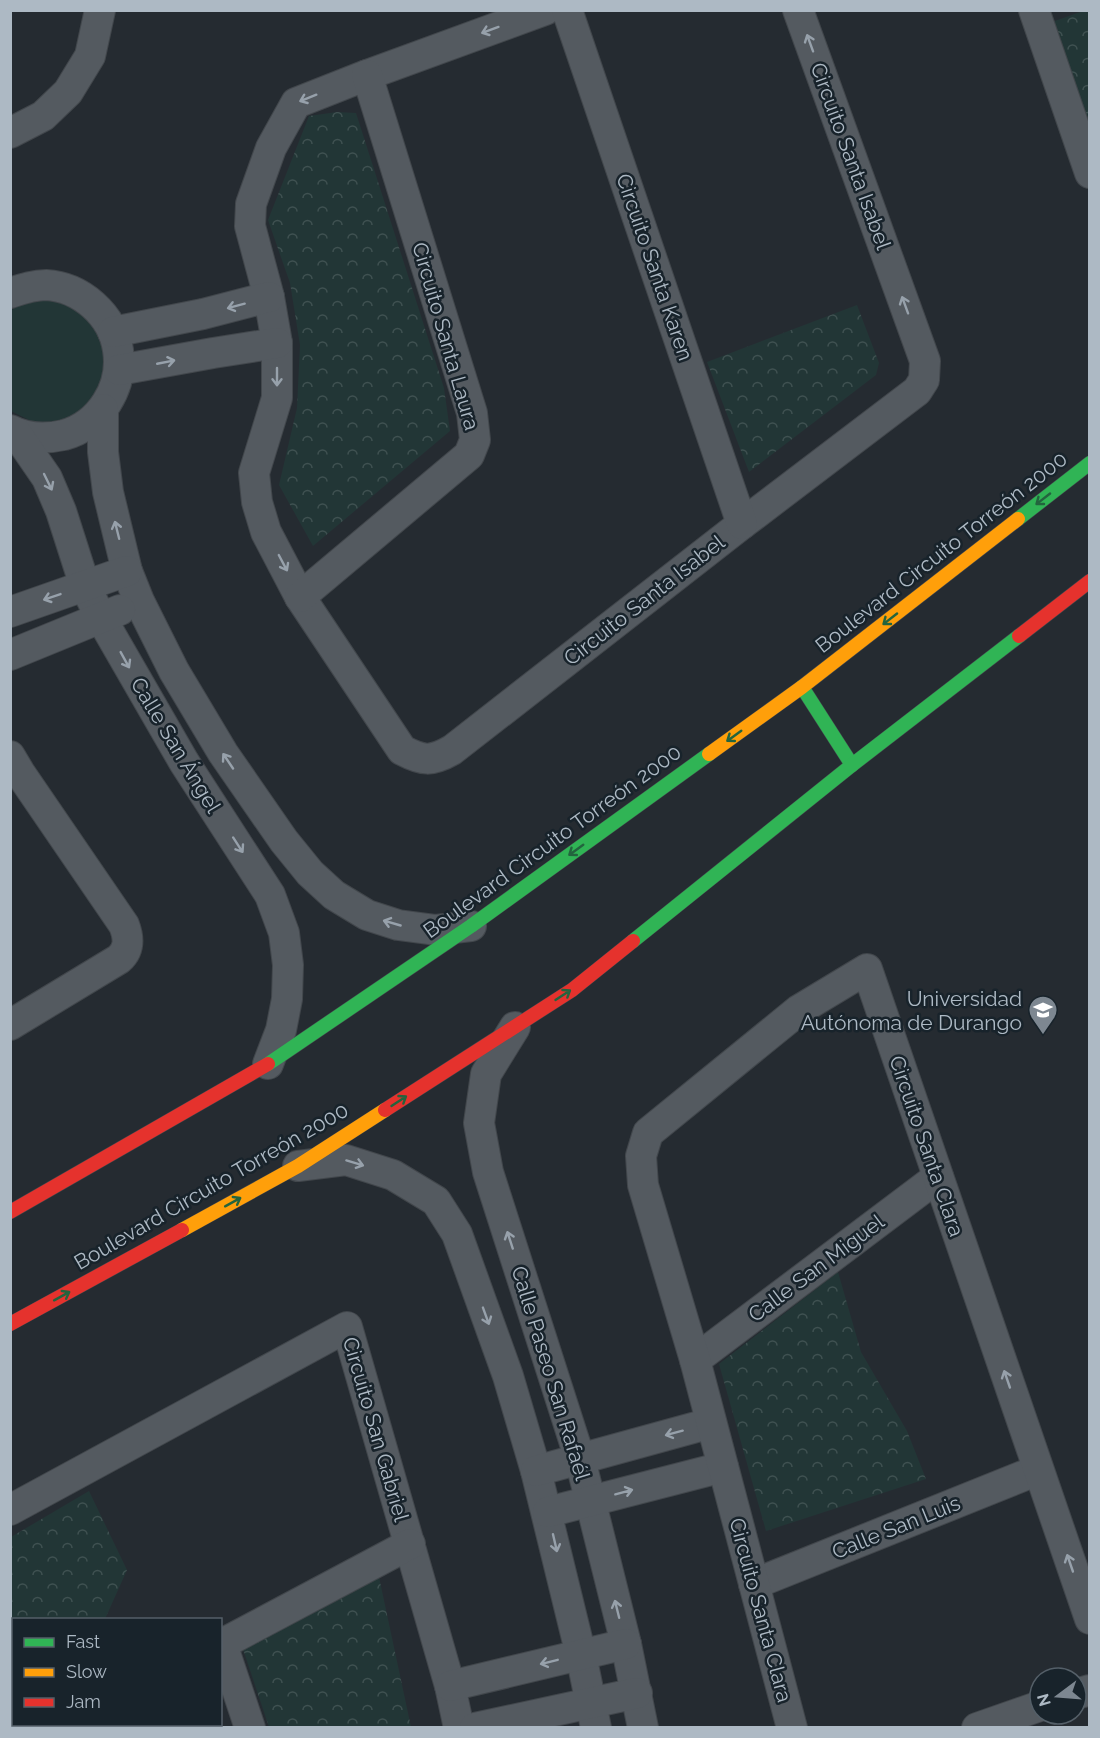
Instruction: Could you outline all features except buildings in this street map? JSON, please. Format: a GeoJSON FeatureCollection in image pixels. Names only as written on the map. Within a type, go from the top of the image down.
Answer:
{"type":"FeatureCollection","features":[{"type":"Feature","properties":{"kind":"main road","name":"Boulevard Circuito Torreón 2000"},"geometry":{"type":"LineString","coordinates":[[10,1212],[268,1064],[471,926],[802,687],[1089,463]]}},
{"type":"Feature","properties":{"kind":"main road","name":"Boulevard Circuito Torreón 2000"},"geometry":{"type":"LineString","coordinates":[[10,1324],[298,1166],[572,990],[852,765],[1089,581]]}},
{"type":"Feature","properties":{"kind":"main road"},"geometry":{"type":"LineString","coordinates":[[802,687],[852,765]]}},
{"type":"Feature","properties":{"kind":"street"},"geometry":{"type":"LineString","coordinates":[[10,133],[43,116],[68,92],[90,56],[100,10]]}},
{"type":"Feature","properties":{"kind":"street","name":"Circuito Santa Isabel"},"geometry":{"type":"LineString","coordinates":[[545,10],[297,103],[271,148],[250,204],[250,226],[269,297],[277,343],[277,398],[254,473],[257,502],[266,532],[300,597],[402,750],[418,758],[439,757],[452,750],[917,391],[924,380],[925,360],[798,10]]}},
{"type":"Feature","properties":{"kind":"street","name":"Circuito Santa Karen"},"geometry":{"type":"LineString","coordinates":[[567,10],[742,524]]}},
{"type":"Feature","properties":{"kind":"street"},"geometry":{"type":"LineString","coordinates":[[1034,10],[1089,173]]}},
{"type":"Feature","properties":{"kind":"street","name":"Circuito Santa Laura"},"geometry":{"type":"LineString","coordinates":[[300,597],[469,455],[475,440],[472,413],[367,75]]}},
{"type":"Feature","properties":{"kind":"street"},"geometry":{"type":"LineString","coordinates":[[10,293],[46,285],[67,289],[86,299],[102,313],[113,332],[118,351],[118,370],[114,391],[103,409],[90,422],[73,432],[54,437],[35,438],[13,432]]}},
{"type":"Feature","properties":{"kind":"street"},"geometry":{"type":"LineString","coordinates":[[113,332],[203,314],[269,297]]}},
{"type":"Feature","properties":{"kind":"street"},"geometry":{"type":"LineString","coordinates":[[118,370],[277,343]]}},
{"type":"Feature","properties":{"kind":"street","name":"Calle San Ángel"},"geometry":{"type":"LineString","coordinates":[[103,409],[103,452],[108,492],[127,571],[139,601],[174,671],[223,753],[284,842],[310,873],[334,895],[367,915],[398,925],[436,930],[471,926]]}},
{"type":"Feature","properties":{"kind":"street","name":"Calle San Ángel"},"geometry":{"type":"LineString","coordinates":[[13,432],[46,478],[61,511],[85,586],[101,618],[184,762],[270,895],[284,933],[288,965],[287,999],[281,1030],[268,1064]]}},
{"type":"Feature","properties":{"kind":"street"},"geometry":{"type":"LineString","coordinates":[[10,612],[127,571]]}},
{"type":"Feature","properties":{"kind":"street"},"geometry":{"type":"LineString","coordinates":[[10,655],[139,601]]}},
{"type":"Feature","properties":{"kind":"street"},"geometry":{"type":"LineString","coordinates":[[10,1024],[119,959],[128,945],[124,925],[14,769]]}},
{"type":"Feature","properties":{"kind":"street","name":"Circuito Santa Clara"},"geometry":{"type":"LineString","coordinates":[[792,1728],[694,1360],[643,1185],[642,1156],[648,1133],[799,1010],[867,969],[1089,1618]]}},
{"type":"Feature","properties":{"kind":"street","name":"Calle Paseo San Rafaél"},"geometry":{"type":"LineString","coordinates":[[515,1027],[486,1074],[479,1123],[488,1172],[580,1459],[626,1644],[643,1728]]}},
{"type":"Feature","properties":{"kind":"street","name":"Calle Paseo San Rafaél"},"geometry":{"type":"LineString","coordinates":[[298,1166],[346,1160],[393,1175],[436,1201],[457,1234],[508,1376],[548,1512],[593,1715]]}},
{"type":"Feature","properties":{"kind":"street","name":"Calle San Miguel"},"geometry":{"type":"LineString","coordinates":[[694,1360],[938,1177]]}},
{"type":"Feature","properties":{"kind":"street","name":"Circuito San Gabriel"},"geometry":{"type":"LineString","coordinates":[[10,1510],[347,1327],[450,1686],[459,1728]]}},
{"type":"Feature","properties":{"kind":"street"},"geometry":{"type":"LineString","coordinates":[[536,1471],[711,1423]]}},
{"type":"Feature","properties":{"kind":"street"},"geometry":{"type":"LineString","coordinates":[[548,1512],[723,1467]]}},
{"type":"Feature","properties":{"kind":"street","name":"Calle San Luis"},"geometry":{"type":"LineString","coordinates":[[754,1584],[1038,1470]]}},
{"type":"Feature","properties":{"kind":"street"},"geometry":{"type":"LineString","coordinates":[[250,1728],[222,1644],[410,1544]]}},
{"type":"Feature","properties":{"kind":"street"},"geometry":{"type":"LineString","coordinates":[[450,1686],[626,1644]]}},
{"type":"Feature","properties":{"kind":"street"},"geometry":{"type":"LineString","coordinates":[[475,1728],[593,1715],[637,1693]]}},
{"type":"Feature","properties":{"kind":"street"},"geometry":{"type":"LineString","coordinates":[[977,1728],[1028,1710]]}},
{"type":"Feature","properties":{"kind":"green space"},"geometry":{"type":"Polygon","coordinates":[[[1089,11],[1089,132],[1049,23],[1089,11]]]}},
{"type":"Feature","properties":{"kind":"green space"},"geometry":{"type":"Polygon","coordinates":[[[337,112],[356,113],[444,388],[450,431],[313,546],[279,485],[297,408],[300,345],[290,283],[268,220],[309,116],[337,112]]]}},
{"type":"Feature","properties":{"kind":"green space"},"geometry":{"type":"Polygon","coordinates":[[[47,299],[78,307],[100,330],[108,360],[101,391],[78,414],[63,421],[47,423],[31,421],[11,411],[10,311],[28,302],[47,299]]]}},
{"type":"Feature","properties":{"kind":"green space"},"geometry":{"type":"Polygon","coordinates":[[[857,305],[879,363],[876,375],[749,472],[707,362],[857,305]]]}},
{"type":"Feature","properties":{"kind":"green space"},"geometry":{"type":"Polygon","coordinates":[[[838,1272],[861,1352],[907,1431],[926,1479],[766,1531],[719,1364],[838,1272]]]}},
{"type":"Feature","properties":{"kind":"green space"},"geometry":{"type":"Polygon","coordinates":[[[89,1491],[127,1570],[105,1618],[12,1618],[12,1645],[10,1639],[11,1537],[89,1491]]]}},
{"type":"Feature","properties":{"kind":"green space"},"geometry":{"type":"Polygon","coordinates":[[[379,1577],[411,1727],[269,1727],[243,1649],[379,1577]]]}},
{"type":"Feature","properties":{"kind":"traffic: fast"},"geometry":{"type":"LineString","coordinates":[[1018,519],[1090,463]]}},
{"type":"Feature","properties":{"kind":"traffic: fast"},"geometry":{"type":"LineString","coordinates":[[633,941],[852,765],[1019,636]]}},
{"type":"Feature","properties":{"kind":"traffic: fast"},"geometry":{"type":"LineString","coordinates":[[802,687],[852,765]]}},
{"type":"Feature","properties":{"kind":"traffic: fast"},"geometry":{"type":"LineString","coordinates":[[268,1064],[471,926],[709,754]]}},
{"type":"Feature","properties":{"kind":"traffic: slow"},"geometry":{"type":"LineString","coordinates":[[709,754],[802,687],[1018,519]]}},
{"type":"Feature","properties":{"kind":"traffic: slow"},"geometry":{"type":"LineString","coordinates":[[182,1230],[298,1166],[385,1110]]}},
{"type":"Feature","properties":{"kind":"traffic: jam"},"geometry":{"type":"LineString","coordinates":[[1019,636],[1090,581]]}},
{"type":"Feature","properties":{"kind":"traffic: jam"},"geometry":{"type":"LineString","coordinates":[[385,1110],[572,990],[633,941]]}},
{"type":"Feature","properties":{"kind":"traffic: jam"},"geometry":{"type":"LineString","coordinates":[[10,1212],[268,1064]]}},
{"type":"Feature","properties":{"kind":"traffic: jam"},"geometry":{"type":"LineString","coordinates":[[10,1324],[182,1230]]}},
{"type":"Feature","properties":{"kind":"place","name":"Universidad Autónoma de Durango"},"geometry":{"type":"Point","coordinates":[1043,1036]}}]}
